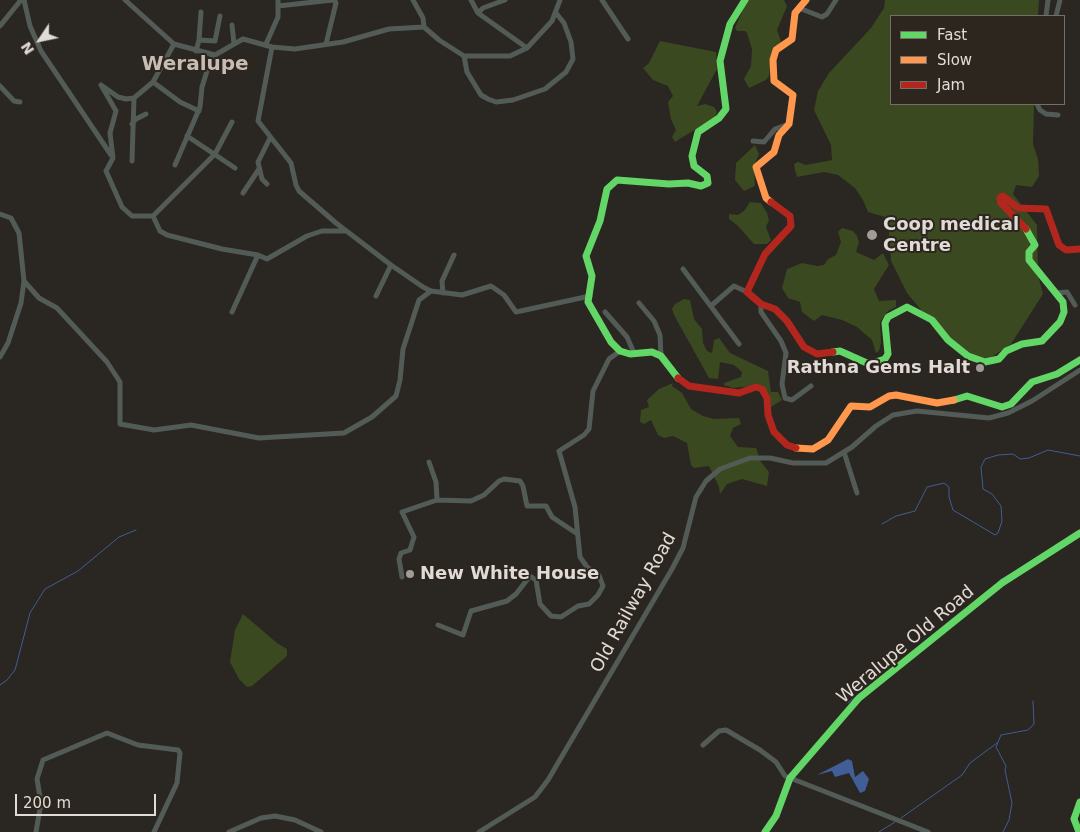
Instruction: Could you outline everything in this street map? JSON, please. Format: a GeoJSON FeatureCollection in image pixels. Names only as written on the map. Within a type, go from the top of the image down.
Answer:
{"type":"FeatureCollection","features":[{"type":"Feature","properties":{"kind":"main road"},"geometry":{"type":"LineString","coordinates":[[745,0],[730,24],[720,61],[726,110],[719,118],[698,132],[692,156],[694,166],[707,176],[708,183],[701,186],[688,183],[669,184],[617,180],[607,189],[600,221],[587,248],[586,256],[592,276],[588,302],[611,342],[620,351],[630,354],[652,352],[661,356],[676,375],[689,386],[739,393],[756,387],[762,389],[767,398],[768,415],[774,432],[787,445],[802,450],[814,449],[828,440],[851,406],[870,407],[888,396],[896,395],[937,403],[952,402],[967,396],[1002,406],[1011,404],[1032,382],[1057,374],[1080,360]]}},
{"type":"Feature","properties":{"kind":"main road"},"geometry":{"type":"LineString","coordinates":[[806,0],[792,20],[792,39],[782,44],[776,50],[772,68],[774,81],[793,95],[789,124],[779,135],[774,152],[756,167],[766,198],[773,206],[790,216],[791,226],[765,254],[748,292],[762,304],[775,309],[810,352],[817,354],[840,351],[870,364],[884,359],[888,354],[885,323],[888,317],[907,306],[932,320],[948,340],[968,356],[984,362],[999,359],[1006,352],[1022,344],[1042,341],[1060,322],[1064,312],[1063,302],[1029,260],[1029,252],[1035,245],[1030,232],[1001,203],[1000,198],[1003,196],[1018,208],[1046,209],[1059,245],[1066,250],[1080,249]]}},
{"type":"Feature","properties":{"kind":"main road","name":"Weralupe Old Road"},"geometry":{"type":"LineString","coordinates":[[765,832],[784,800],[790,778],[860,698],[1002,583],[1080,533]]}},
{"type":"Feature","properties":{"kind":"main road"},"geometry":{"type":"LineString","coordinates":[[1079,832],[1074,819],[1080,802]]}},
{"type":"Feature","properties":{"kind":"street"},"geometry":{"type":"LineString","coordinates":[[0,26],[22,0]]}},
{"type":"Feature","properties":{"kind":"street"},"geometry":{"type":"LineString","coordinates":[[22,0],[30,26],[41,51],[113,158]]}},
{"type":"Feature","properties":{"kind":"street"},"geometry":{"type":"LineString","coordinates":[[125,0],[174,44],[212,55],[242,39],[272,47],[295,49],[343,42],[389,29],[424,27]]}},
{"type":"Feature","properties":{"kind":"street"},"geometry":{"type":"LineString","coordinates":[[266,44],[278,17],[278,0]]}},
{"type":"Feature","properties":{"kind":"street"},"geometry":{"type":"LineString","coordinates":[[413,0],[423,18],[424,27],[438,40],[464,56],[510,56],[527,48],[552,21],[560,0]]}},
{"type":"Feature","properties":{"kind":"street"},"geometry":{"type":"LineString","coordinates":[[471,0],[478,13],[527,48]]}},
{"type":"Feature","properties":{"kind":"street"},"geometry":{"type":"LineString","coordinates":[[478,13],[483,8],[505,0]]}},
{"type":"Feature","properties":{"kind":"street"},"geometry":{"type":"LineString","coordinates":[[602,0],[628,39]]}},
{"type":"Feature","properties":{"kind":"street"},"geometry":{"type":"LineString","coordinates":[[799,8],[822,17],[827,14],[836,0]]}},
{"type":"Feature","properties":{"kind":"street"},"geometry":{"type":"LineString","coordinates":[[1046,15],[1048,0]]}},
{"type":"Feature","properties":{"kind":"street"},"geometry":{"type":"LineString","coordinates":[[1056,15],[1060,0]]}},
{"type":"Feature","properties":{"kind":"street"},"geometry":{"type":"LineString","coordinates":[[278,6],[335,1],[326,44]]}},
{"type":"Feature","properties":{"kind":"street"},"geometry":{"type":"LineString","coordinates":[[196,51],[199,40],[201,12]]}},
{"type":"Feature","properties":{"kind":"street"},"geometry":{"type":"LineString","coordinates":[[464,56],[463,61],[467,72],[481,95],[488,99],[496,102],[513,100],[545,89],[566,72],[572,59],[571,42],[556,12]]}},
{"type":"Feature","properties":{"kind":"street"},"geometry":{"type":"LineString","coordinates":[[199,40],[215,41],[220,16]]}},
{"type":"Feature","properties":{"kind":"street"},"geometry":{"type":"LineString","coordinates":[[232,25],[234,44]]}},
{"type":"Feature","properties":{"kind":"street"},"geometry":{"type":"LineString","coordinates":[[174,44],[154,82],[134,98],[118,97],[101,85],[116,110],[110,133],[113,158],[106,171],[122,207],[132,216],[153,216],[215,154],[232,122]]}},
{"type":"Feature","properties":{"kind":"street"},"geometry":{"type":"LineString","coordinates":[[272,47],[258,120],[291,163],[299,192],[391,265],[423,288],[431,291],[462,295],[491,286],[504,295],[516,312],[590,296]]}},
{"type":"Feature","properties":{"kind":"street"},"geometry":{"type":"LineString","coordinates":[[175,165],[198,111],[202,99],[202,87],[212,55]]}},
{"type":"Feature","properties":{"kind":"street"},"geometry":{"type":"LineString","coordinates":[[154,82],[180,102],[198,111]]}},
{"type":"Feature","properties":{"kind":"street"},"geometry":{"type":"LineString","coordinates":[[0,86],[14,101],[20,102]]}},
{"type":"Feature","properties":{"kind":"street"},"geometry":{"type":"LineString","coordinates":[[132,161],[134,98]]}},
{"type":"Feature","properties":{"kind":"street"},"geometry":{"type":"LineString","coordinates":[[1038,105],[1040,110],[1046,114],[1058,115]]}},
{"type":"Feature","properties":{"kind":"street"},"geometry":{"type":"LineString","coordinates":[[132,124],[136,119],[146,114]]}},
{"type":"Feature","properties":{"kind":"street"},"geometry":{"type":"LineString","coordinates":[[753,141],[764,142],[779,126],[789,124]]}},
{"type":"Feature","properties":{"kind":"street"},"geometry":{"type":"LineString","coordinates":[[187,136],[235,168]]}},
{"type":"Feature","properties":{"kind":"street"},"geometry":{"type":"LineString","coordinates":[[243,193],[258,169],[261,153],[270,138]]}},
{"type":"Feature","properties":{"kind":"street"},"geometry":{"type":"LineString","coordinates":[[258,169],[262,179],[268,184]]}},
{"type":"Feature","properties":{"kind":"street"},"geometry":{"type":"LineString","coordinates":[[0,214],[11,218],[19,233],[24,281],[21,303],[8,343],[0,357]]}},
{"type":"Feature","properties":{"kind":"street"},"geometry":{"type":"LineString","coordinates":[[153,216],[160,232],[168,235],[222,249],[270,258],[293,243],[322,231],[338,229],[348,231]]}},
{"type":"Feature","properties":{"kind":"street"},"geometry":{"type":"LineString","coordinates":[[232,312],[258,255]]}},
{"type":"Feature","properties":{"kind":"street"},"geometry":{"type":"LineString","coordinates":[[443,293],[442,281],[454,255]]}},
{"type":"Feature","properties":{"kind":"street"},"geometry":{"type":"LineString","coordinates":[[376,296],[391,265]]}},
{"type":"Feature","properties":{"kind":"street"},"geometry":{"type":"LineString","coordinates":[[683,268],[739,344]]}},
{"type":"Feature","properties":{"kind":"street"},"geometry":{"type":"LineString","coordinates":[[24,281],[39,298],[57,308],[107,362],[120,382],[120,424],[154,430],[191,425],[259,438],[344,433],[372,417],[396,396],[400,380],[403,349],[419,300],[431,291]]}},
{"type":"Feature","properties":{"kind":"street"},"geometry":{"type":"LineString","coordinates":[[712,305],[734,286],[748,292]]}},
{"type":"Feature","properties":{"kind":"street"},"geometry":{"type":"LineString","coordinates":[[1056,293],[1067,292],[1075,304]]}},
{"type":"Feature","properties":{"kind":"street"},"geometry":{"type":"LineString","coordinates":[[639,302],[654,321],[660,334],[661,356]]}},
{"type":"Feature","properties":{"kind":"street"},"geometry":{"type":"LineString","coordinates":[[762,304],[761,312],[781,341],[786,353],[782,384],[785,398],[792,400],[811,386]]}},
{"type":"Feature","properties":{"kind":"street"},"geometry":{"type":"LineString","coordinates":[[605,312],[627,337],[634,353]]}},
{"type":"Feature","properties":{"kind":"street"},"geometry":{"type":"LineString","coordinates":[[438,624],[463,635],[471,611],[507,601],[516,594],[530,576],[536,580],[540,604],[551,616],[561,617],[578,606],[589,604],[598,595],[603,586],[600,575],[588,567],[580,557],[576,533],[575,507],[559,450],[589,429],[593,391],[609,359],[620,351]]}},
{"type":"Feature","properties":{"kind":"street","name":"Old Railway Road"},"geometry":{"type":"LineString","coordinates":[[479,832],[534,796],[548,780],[683,548],[696,497],[706,481],[720,469],[750,458],[770,458],[793,463],[826,463],[844,452],[893,415],[917,411],[989,418],[1008,413],[1032,401],[1080,370]]}},
{"type":"Feature","properties":{"kind":"street"},"geometry":{"type":"LineString","coordinates":[[844,452],[857,493]]}},
{"type":"Feature","properties":{"kind":"street"},"geometry":{"type":"LineString","coordinates":[[429,462],[436,482],[437,500]]}},
{"type":"Feature","properties":{"kind":"street"},"geometry":{"type":"LineString","coordinates":[[402,577],[399,559],[401,553],[410,550],[414,537],[402,512],[437,500],[472,501],[484,495],[499,481],[504,479],[520,481],[523,486],[527,506],[546,506],[552,517],[576,533]]}},
{"type":"Feature","properties":{"kind":"street"},"geometry":{"type":"LineString","coordinates":[[703,745],[719,731],[726,730],[776,762],[785,776],[928,832]]}},
{"type":"Feature","properties":{"kind":"street"},"geometry":{"type":"LineString","coordinates":[[36,832],[41,803],[37,779],[43,760],[107,733],[138,745],[178,750],[180,753],[177,783],[154,832]]}},
{"type":"Feature","properties":{"kind":"street"},"geometry":{"type":"LineString","coordinates":[[229,832],[262,818],[275,816],[295,820],[321,832]]}},
{"type":"Feature","properties":{"kind":"green space"},"geometry":{"type":"Polygon","coordinates":[[[747,0],[784,0],[787,6],[777,30],[781,41],[771,59],[769,76],[766,80],[749,88],[744,79],[751,66],[752,49],[747,33],[745,31],[737,31],[735,28],[747,0]]]}},
{"type":"Feature","properties":{"kind":"green space"},"geometry":{"type":"Polygon","coordinates":[[[885,0],[1039,0],[1038,15],[890,15],[890,105],[1034,105],[1033,144],[1038,159],[1039,176],[1032,187],[1016,185],[1013,194],[1037,225],[1038,275],[1043,294],[1011,344],[984,362],[962,350],[931,322],[907,293],[891,261],[888,218],[868,212],[855,188],[838,175],[824,172],[797,177],[795,170],[794,164],[798,162],[806,165],[832,160],[831,145],[814,110],[818,91],[829,73],[871,28],[884,8],[885,0]]]}},
{"type":"Feature","properties":{"kind":"green space"},"geometry":{"type":"Polygon","coordinates":[[[660,41],[716,52],[717,69],[697,106],[705,104],[714,107],[717,112],[715,117],[675,142],[672,137],[676,130],[671,119],[668,102],[673,96],[668,86],[653,80],[643,68],[649,63],[660,41]]]}},
{"type":"Feature","properties":{"kind":"green space"},"geometry":{"type":"Polygon","coordinates":[[[755,145],[759,154],[754,166],[755,186],[744,191],[735,180],[736,163],[755,145]]]}},
{"type":"Feature","properties":{"kind":"green space"},"geometry":{"type":"Polygon","coordinates":[[[750,202],[761,203],[767,213],[769,220],[766,227],[771,240],[767,244],[754,244],[729,219],[729,214],[738,215],[744,211],[750,202]]]}},
{"type":"Feature","properties":{"kind":"green space"},"geometry":{"type":"Polygon","coordinates":[[[842,228],[853,231],[857,236],[859,242],[856,252],[874,260],[883,253],[889,265],[874,289],[879,301],[896,300],[896,307],[888,311],[880,322],[881,343],[879,351],[876,353],[872,340],[857,327],[842,320],[822,315],[814,321],[802,312],[800,302],[788,298],[782,288],[787,269],[802,263],[817,266],[824,265],[828,259],[836,255],[841,242],[838,232],[842,228]]]}},
{"type":"Feature","properties":{"kind":"green space"},"geometry":{"type":"Polygon","coordinates":[[[684,299],[690,300],[694,319],[702,329],[703,343],[707,351],[712,353],[714,340],[719,338],[730,353],[768,371],[771,392],[778,392],[782,400],[771,407],[769,394],[762,385],[733,388],[724,385],[724,383],[741,377],[742,372],[734,365],[720,362],[718,379],[709,378],[672,309],[675,304],[684,299]]]}},
{"type":"Feature","properties":{"kind":"green space"},"geometry":{"type":"Polygon","coordinates":[[[673,383],[672,386],[682,393],[691,409],[703,416],[714,419],[739,418],[741,424],[733,428],[730,436],[738,447],[756,448],[761,462],[769,472],[767,486],[742,479],[727,484],[720,494],[719,487],[709,466],[694,468],[691,465],[687,443],[673,436],[664,438],[658,435],[651,420],[644,424],[640,422],[641,410],[649,407],[647,400],[659,389],[673,383]]]}},
{"type":"Feature","properties":{"kind":"green space"},"geometry":{"type":"Polygon","coordinates":[[[243,614],[277,643],[287,649],[287,656],[252,686],[247,687],[239,679],[230,662],[235,630],[243,614]]]}},
{"type":"Feature","properties":{"kind":"water"},"geometry":{"type":"Polygon","coordinates":[[[848,759],[852,761],[855,777],[863,771],[869,779],[865,791],[860,793],[849,773],[835,777],[832,771],[817,775],[848,759]]]}},
{"type":"Feature","properties":{"kind":"waterway"},"geometry":{"type":"LineString","coordinates":[[882,524],[896,516],[915,511],[927,487],[944,483],[949,487],[949,497],[953,510],[995,535],[998,533],[1002,521],[1001,506],[992,494],[983,489],[981,467],[985,459],[998,455],[1013,454],[1020,459],[1029,458],[1048,450],[1080,456]]}},
{"type":"Feature","properties":{"kind":"waterway"},"geometry":{"type":"LineString","coordinates":[[0,685],[15,670],[30,613],[45,589],[78,571],[119,537],[136,530]]}},
{"type":"Feature","properties":{"kind":"waterway"},"geometry":{"type":"LineString","coordinates":[[1000,580],[1016,571]]}},
{"type":"Feature","properties":{"kind":"waterway"},"geometry":{"type":"LineString","coordinates":[[848,703],[855,697]]}},
{"type":"Feature","properties":{"kind":"waterway"},"geometry":{"type":"LineString","coordinates":[[1003,832],[1009,820],[1012,803],[1005,770],[1006,766],[996,747],[1001,735],[1028,730],[1034,724],[1033,701]]}},
{"type":"Feature","properties":{"kind":"waterway"},"geometry":{"type":"LineString","coordinates":[[901,818],[962,775],[970,763],[997,743]]}},
{"type":"Feature","properties":{"kind":"waterway"},"geometry":{"type":"LineString","coordinates":[[879,832],[895,822]]}},
{"type":"Feature","properties":{"kind":"traffic: fast"},"geometry":{"type":"LineString","coordinates":[[678,378],[661,356],[652,352],[630,354],[620,351],[611,342],[588,302],[592,276],[586,256],[600,221],[607,189],[617,180],[669,184],[688,183],[701,186],[708,183],[707,176],[694,166],[692,156],[698,132],[719,118],[726,109],[720,61],[730,24],[745,0]]}},
{"type":"Feature","properties":{"kind":"traffic: fast"},"geometry":{"type":"LineString","coordinates":[[833,352],[840,351],[869,364],[885,359],[888,354],[885,323],[888,317],[907,307],[932,320],[948,340],[968,356],[985,362],[999,359],[1006,351],[1022,344],[1042,341],[1060,322],[1064,312],[1063,302],[1029,260],[1029,252],[1035,245],[1026,229]]}},
{"type":"Feature","properties":{"kind":"traffic: fast"},"geometry":{"type":"LineString","coordinates":[[954,400],[967,396],[1002,407],[1011,404],[1032,382],[1057,374],[1080,360]]}},
{"type":"Feature","properties":{"kind":"traffic: fast"},"geometry":{"type":"LineString","coordinates":[[765,832],[776,816],[790,778],[859,698],[1002,583],[1080,533]]}},
{"type":"Feature","properties":{"kind":"traffic: fast"},"geometry":{"type":"LineString","coordinates":[[1079,832],[1074,819],[1080,802]]}},
{"type":"Feature","properties":{"kind":"traffic: slow"},"geometry":{"type":"LineString","coordinates":[[771,202],[766,198],[756,167],[774,152],[779,135],[789,124],[793,95],[774,81],[773,60],[776,50],[792,39],[795,13],[806,0]]}},
{"type":"Feature","properties":{"kind":"traffic: slow"},"geometry":{"type":"LineString","coordinates":[[796,448],[813,449],[828,440],[851,406],[870,407],[889,396],[896,395],[937,403],[954,400]]}},
{"type":"Feature","properties":{"kind":"traffic: jam"},"geometry":{"type":"LineString","coordinates":[[1026,229],[1001,203],[1000,198],[1003,196],[1018,208],[1046,209],[1059,245],[1066,250],[1080,249]]}},
{"type":"Feature","properties":{"kind":"traffic: jam"},"geometry":{"type":"LineString","coordinates":[[771,202],[790,216],[791,226],[765,254],[747,292],[761,304],[775,309],[787,321],[804,347],[817,354],[833,352]]}},
{"type":"Feature","properties":{"kind":"traffic: jam"},"geometry":{"type":"LineString","coordinates":[[678,378],[689,386],[739,393],[756,387],[762,389],[767,398],[768,415],[774,432],[787,445],[796,448]]}},
{"type":"Feature","properties":{"kind":"place","name":"Coop medical Centre"},"geometry":{"type":"Point","coordinates":[872,235]}},
{"type":"Feature","properties":{"kind":"place","name":"Rathna Gems Halt"},"geometry":{"type":"Point","coordinates":[980,368]}},
{"type":"Feature","properties":{"kind":"place","name":"New White House"},"geometry":{"type":"Point","coordinates":[410,574]}},
{"type":"Feature","properties":{"kind":"district","name":"Weralupe"},"geometry":{"type":"Point","coordinates":[195,65]}}]}
